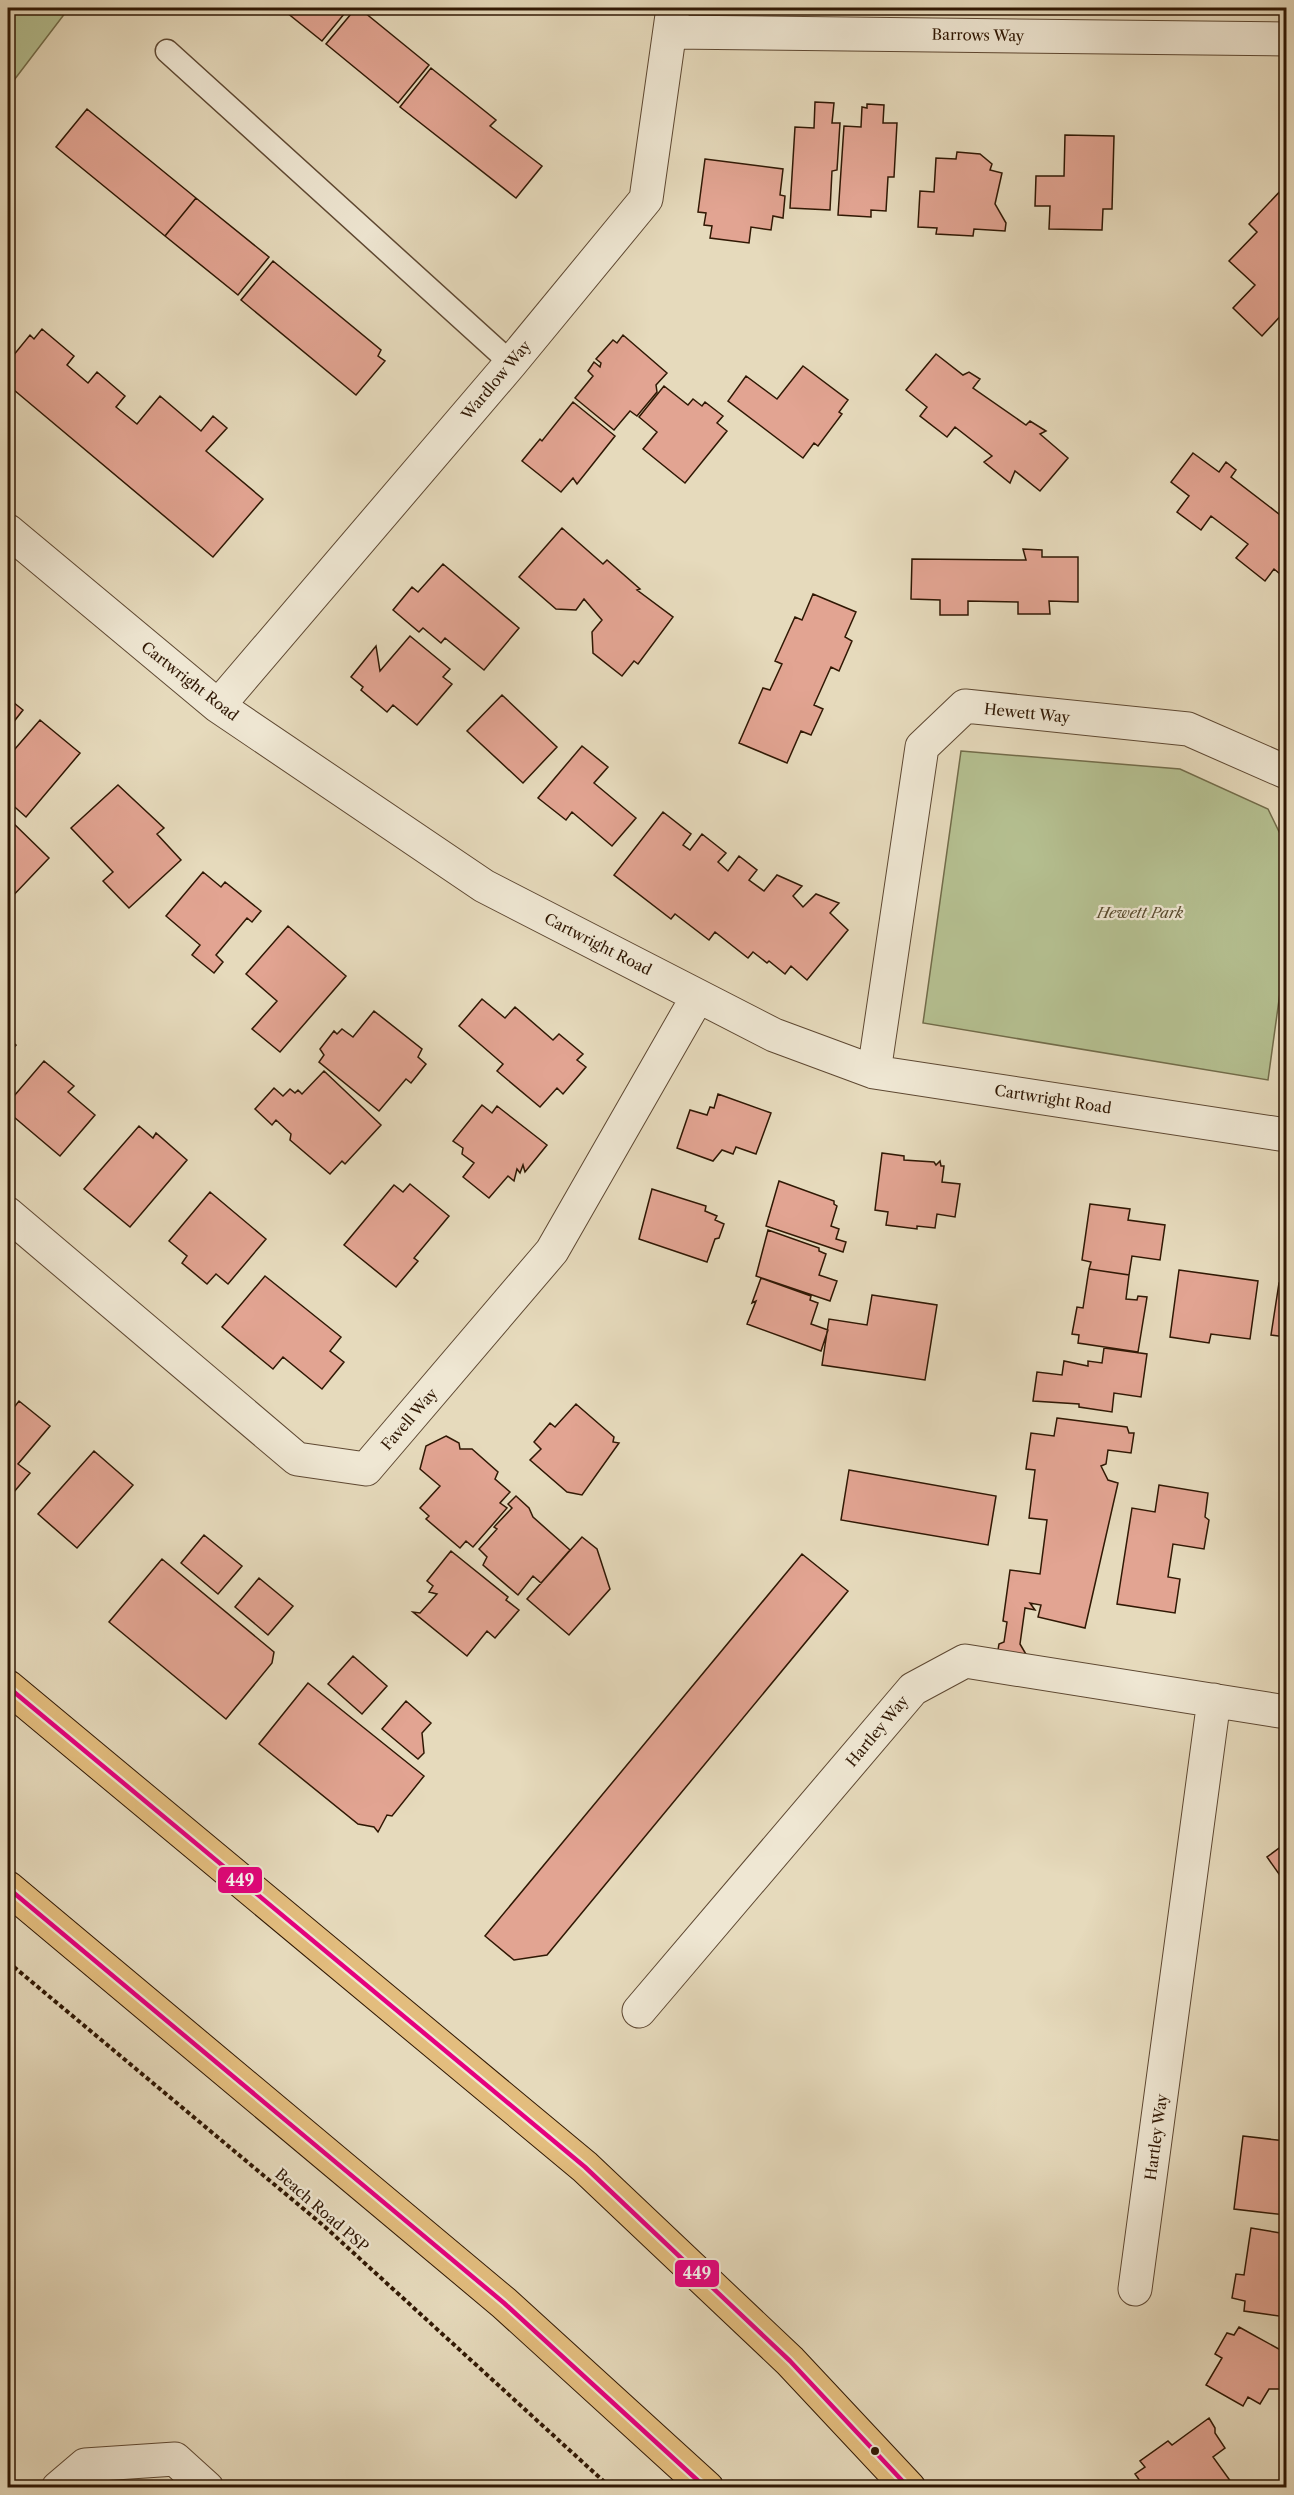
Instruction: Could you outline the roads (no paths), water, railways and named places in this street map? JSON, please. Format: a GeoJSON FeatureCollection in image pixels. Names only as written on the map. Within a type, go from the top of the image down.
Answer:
{"type":"FeatureCollection","features":[{"type":"Feature","properties":{"kind":"main road"},"geometry":{"type":"LineString","coordinates":[[8,1687],[585,2167],[790,2361],[909,2487]]}},
{"type":"Feature","properties":{"kind":"main road"},"geometry":{"type":"LineString","coordinates":[[8,1888],[504,2303],[707,2487]]}},
{"type":"Feature","properties":{"kind":"street","name":"Barrows Way"},"geometry":{"type":"LineString","coordinates":[[671,20],[1287,39]]}},
{"type":"Feature","properties":{"kind":"street","name":"Wardlow Way"},"geometry":{"type":"LineString","coordinates":[[218,706],[511,363],[646,199],[671,20]]}},
{"type":"Feature","properties":{"kind":"street","name":"Cartwright Road"},"geometry":{"type":"LineString","coordinates":[[8,531],[218,706],[484,886],[774,1035],[874,1072],[1287,1135]]}},
{"type":"Feature","properties":{"kind":"street","name":"Hewett Way"},"geometry":{"type":"LineString","coordinates":[[874,1072],[922,747],[965,706],[1188,729],[1287,772]]}},
{"type":"Feature","properties":{"kind":"street","name":"Favell Way"},"geometry":{"type":"LineString","coordinates":[[8,1214],[297,1459],[366,1469],[552,1251],[698,996]]}},
{"type":"Feature","properties":{"kind":"street","name":"Hartley Way"},"geometry":{"type":"LineString","coordinates":[[639,2011],[913,1689],[965,1661],[1287,1712]]}},
{"type":"Feature","properties":{"kind":"street","name":"Hartley Way"},"geometry":{"type":"LineString","coordinates":[[1136,2289],[1214,1700]]}},
{"type":"Feature","properties":{"kind":"street"},"geometry":{"type":"LineString","coordinates":[[58,2487],[84,2464],[175,2458],[207,2487]]}},
{"type":"Feature","properties":{"kind":"lane"},"geometry":{"type":"LineString","coordinates":[[167,51],[511,363]]}},
{"type":"Feature","properties":{"kind":"park label","name":"Hewett Park"},"geometry":{"type":"Point","coordinates":[1140,912]}}]}
